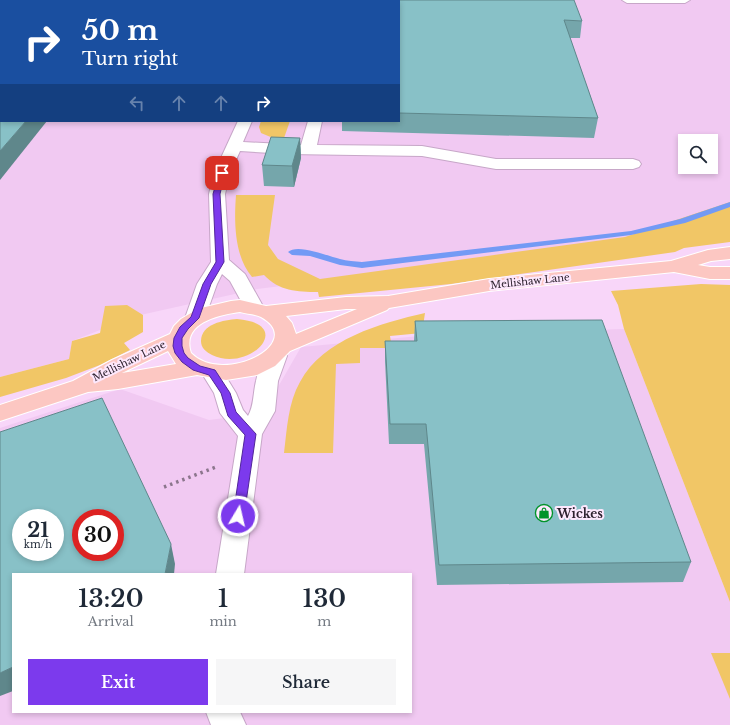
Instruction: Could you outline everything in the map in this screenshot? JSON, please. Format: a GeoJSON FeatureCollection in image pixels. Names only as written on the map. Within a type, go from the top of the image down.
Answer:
{"type":"FeatureCollection","features":[{"type":"Feature","properties":{"kind":"main road","name":"Mellishaw Lane"},"geometry":{"type":"LineString","coordinates":[[260,310],[388,302],[489,285],[673,267],[708,256],[730,253]]}},
{"type":"Feature","properties":{"kind":"main road","name":"Mellishaw Lane"},"geometry":{"type":"LineString","coordinates":[[673,267],[710,273],[730,273]]}},
{"type":"Feature","properties":{"kind":"main road","name":"Mellishaw Lane"},"geometry":{"type":"LineString","coordinates":[[280,351],[388,302]]}},
{"type":"Feature","properties":{"kind":"main road"},"geometry":{"type":"LineString","coordinates":[[240,306],[260,310],[276,318],[283,325],[286,335],[280,351],[264,364],[248,370],[230,373],[204,370],[185,360],[177,346],[178,338],[184,327],[195,318],[208,311],[225,307],[240,306]]}},
{"type":"Feature","properties":{"kind":"main road","name":"Mellishaw Lane"},"geometry":{"type":"LineString","coordinates":[[0,413],[81,386],[120,365],[178,338]]}},
{"type":"Feature","properties":{"kind":"main road","name":"Mellishaw Lane"},"geometry":{"type":"LineString","coordinates":[[81,386],[125,382],[155,374],[204,370]]}},
{"type":"Feature","properties":{"kind":"street"},"geometry":{"type":"LineString","coordinates":[[628,0],[685,0]]}},
{"type":"Feature","properties":{"kind":"street"},"geometry":{"type":"LineString","coordinates":[[195,318],[207,284],[220,262],[217,194],[222,173],[245,122]]}},
{"type":"Feature","properties":{"kind":"street"},"geometry":{"type":"LineString","coordinates":[[308,149],[315,122]]}},
{"type":"Feature","properties":{"kind":"street"},"geometry":{"type":"LineString","coordinates":[[234,146],[422,151],[496,164],[633,164]]}},
{"type":"Feature","properties":{"kind":"street"},"geometry":{"type":"LineString","coordinates":[[220,262],[238,278],[260,310]]}},
{"type":"Feature","properties":{"kind":"street"},"geometry":{"type":"LineString","coordinates":[[230,573],[250,434],[263,411],[267,380],[280,351]]}},
{"type":"Feature","properties":{"kind":"street"},"geometry":{"type":"LineString","coordinates":[[204,370],[226,393],[232,413],[250,434]]}},
{"type":"Feature","properties":{"kind":"street"},"geometry":{"type":"LineString","coordinates":[[223,713],[229,725]]}},
{"type":"Feature","properties":{"kind":"path"},"geometry":{"type":"LineString","coordinates":[[164,487],[221,465]]}},
{"type":"Feature","properties":{"kind":"shaded area"},"geometry":{"type":"Polygon","coordinates":[[[400,0],[730,0],[730,231],[257,289],[136,316],[72,341],[69,359],[0,377],[0,122],[400,122],[400,0]]]}},
{"type":"Feature","properties":{"kind":"shaded area"},"geometry":{"type":"Polygon","coordinates":[[[261,122],[290,122],[284,138],[273,138],[261,133],[259,127],[261,122]]]}},
{"type":"Feature","properties":{"kind":"shaded area"},"geometry":{"type":"Polygon","coordinates":[[[236,195],[275,195],[268,245],[278,259],[320,279],[625,237],[730,202],[730,242],[684,248],[675,252],[451,284],[319,297],[318,292],[289,290],[276,284],[264,275],[252,277],[246,269],[238,249],[235,227],[236,195]]]}},
{"type":"Feature","properties":{"kind":"shaded area"},"geometry":{"type":"Polygon","coordinates":[[[701,284],[730,285],[730,602],[624,329],[618,305],[611,291],[701,284]]]}},
{"type":"Feature","properties":{"kind":"shaded area"},"geometry":{"type":"Polygon","coordinates":[[[127,305],[143,315],[143,332],[124,343],[130,350],[100,365],[66,378],[0,397],[0,377],[69,359],[72,341],[100,333],[105,306],[127,305]]]}},
{"type":"Feature","properties":{"kind":"shaded area"},"geometry":{"type":"Polygon","coordinates":[[[425,313],[422,333],[390,336],[392,348],[360,348],[360,363],[336,364],[333,453],[284,453],[290,407],[296,390],[310,367],[323,354],[338,344],[372,328],[425,313]]]}},
{"type":"Feature","properties":{"kind":"shaded area"},"geometry":{"type":"Polygon","coordinates":[[[237,319],[255,323],[264,329],[265,337],[261,346],[252,353],[240,358],[226,359],[212,355],[204,350],[201,341],[202,335],[209,327],[226,320],[237,319]]]}},
{"type":"Feature","properties":{"kind":"shaded area"},"geometry":{"type":"Polygon","coordinates":[[[624,329],[730,602],[730,725],[0,725],[0,428],[120,389],[209,420],[263,413],[301,347],[430,335],[624,329]]]}},
{"type":"Feature","properties":{"kind":"shaded area"},"geometry":{"type":"Polygon","coordinates":[[[711,653],[730,653],[730,699],[711,653]]]}},
{"type":"Feature","properties":{"kind":"building"},"geometry":{"type":"Polygon","coordinates":[[[400,0],[574,0],[582,21],[564,20],[598,118],[400,113],[400,0]]]}},
{"type":"Feature","properties":{"kind":"building"},"geometry":{"type":"Polygon","coordinates":[[[0,122],[25,122],[0,151],[0,122]]]}},
{"type":"Feature","properties":{"kind":"building"},"geometry":{"type":"Polygon","coordinates":[[[271,137],[300,138],[292,166],[262,165],[271,137]]]}},
{"type":"Feature","properties":{"kind":"building","name":"Wickes"},"geometry":{"type":"Polygon","coordinates":[[[602,320],[691,562],[439,565],[426,424],[390,424],[385,341],[417,341],[415,321],[602,320]]]}},
{"type":"Feature","properties":{"kind":"building"},"geometry":{"type":"Polygon","coordinates":[[[102,398],[171,544],[165,573],[12,573],[12,667],[0,673],[0,432],[102,398]]]}},
{"type":"Feature","properties":{"kind":"waterway"},"geometry":{"type":"LineString","coordinates":[[292,252],[311,253],[340,262],[362,265],[631,233],[682,221],[730,204]]}},
{"type":"Feature","properties":{"kind":"place","name":"Wickes"},"geometry":{"type":"Point","coordinates":[544,513]}},
{"type":"Feature","properties":{"kind":"route"},"geometry":{"type":"LineString","coordinates":[[222,173],[217,194],[220,262],[207,284],[195,318],[184,327],[178,338],[177,346],[185,360],[196,368],[212,372],[226,393],[232,413],[250,434],[238,516]]}}]}
